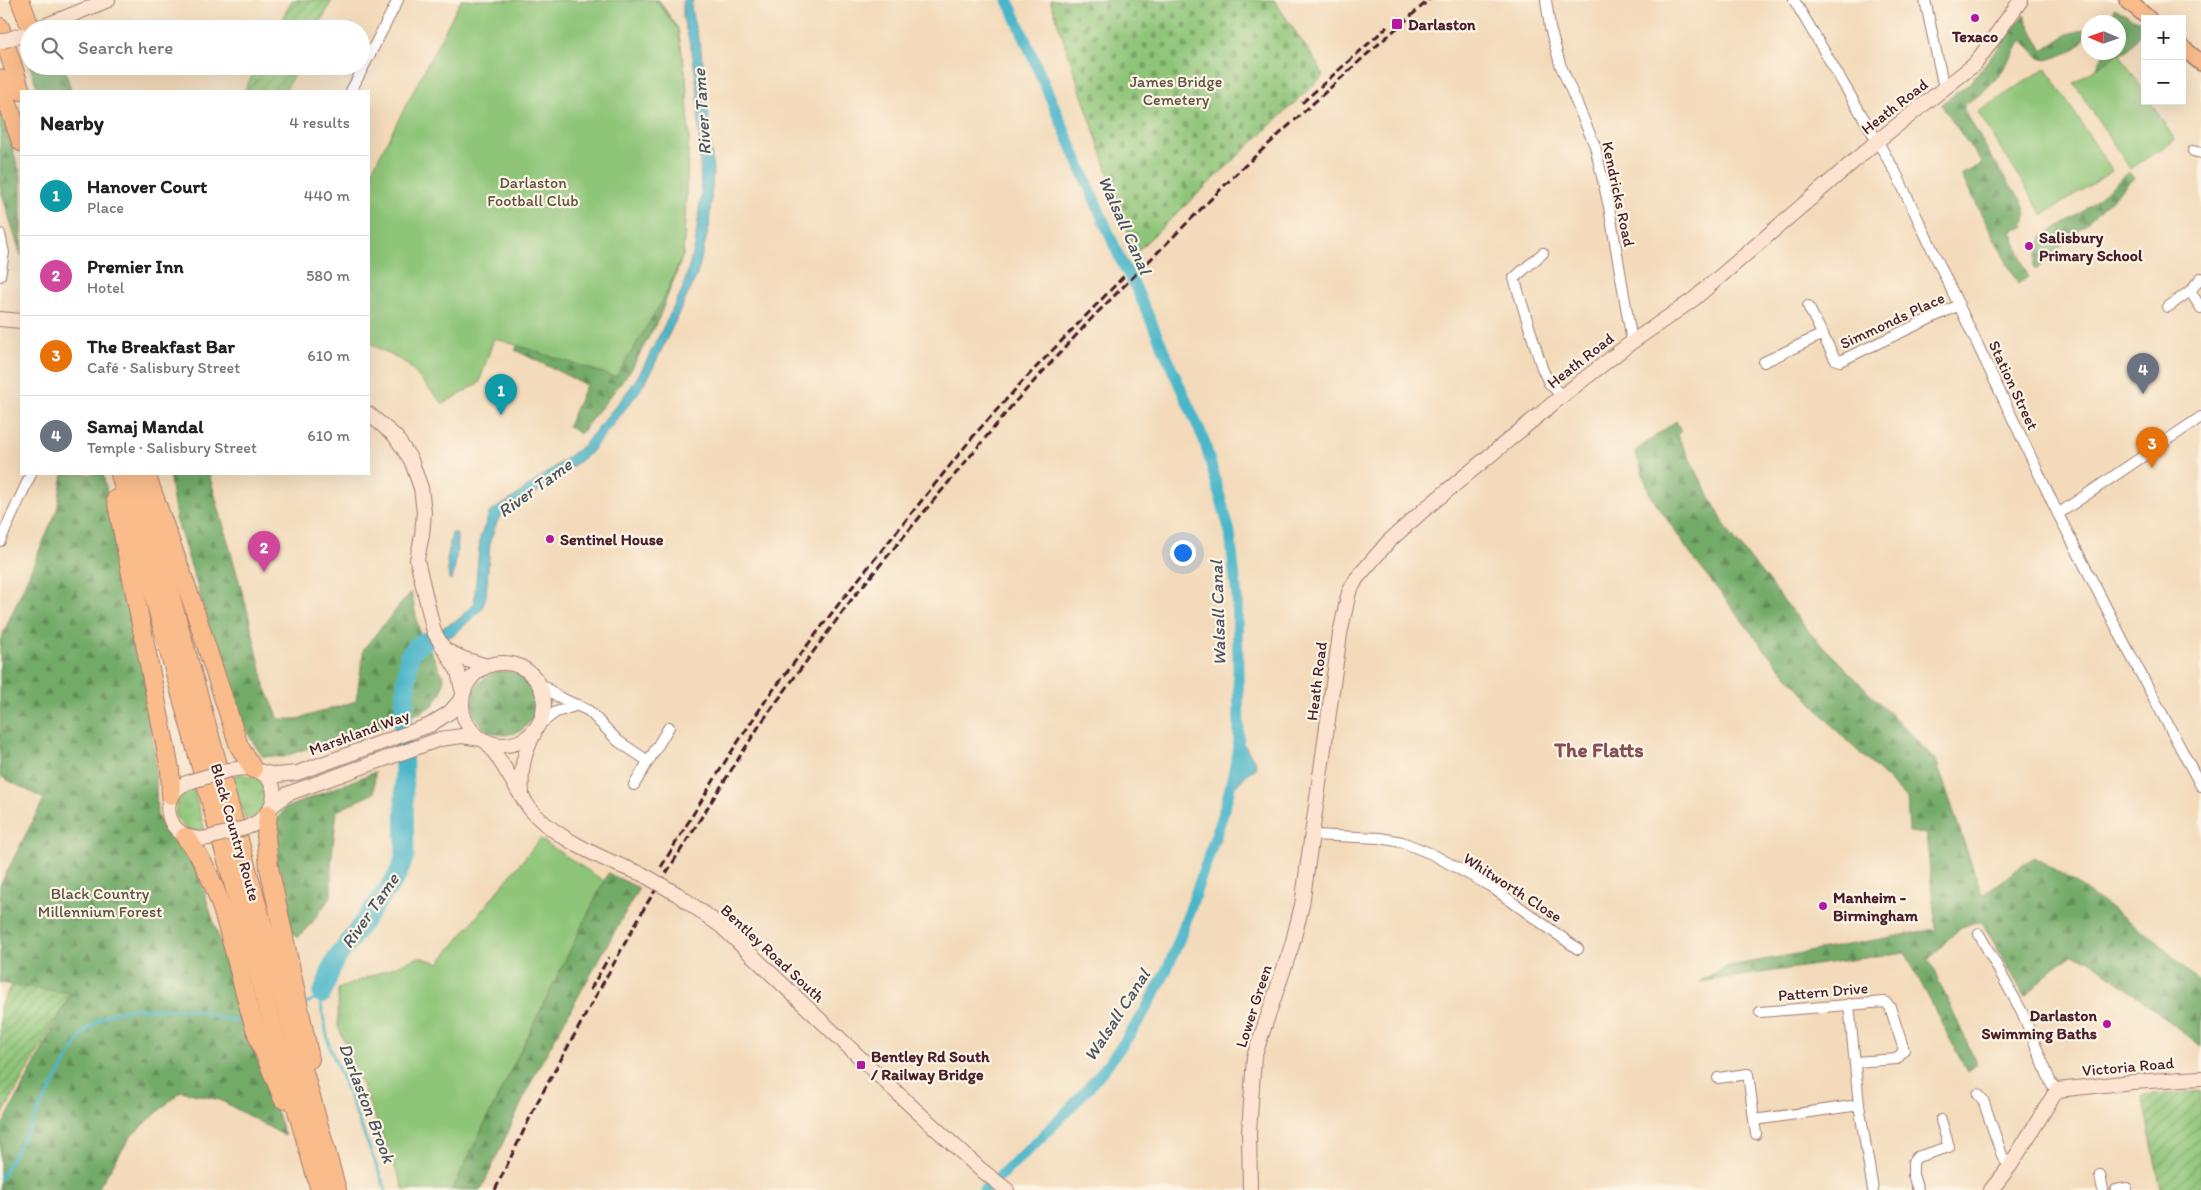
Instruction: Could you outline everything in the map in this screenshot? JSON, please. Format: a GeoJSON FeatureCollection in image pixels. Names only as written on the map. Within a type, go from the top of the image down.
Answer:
{"type":"FeatureCollection","features":[{"type":"Feature","properties":{"kind":"highway"},"geometry":{"type":"LineString","coordinates":[[20,0],[24,20]]}},
{"type":"Feature","properties":{"kind":"highway"},"geometry":{"type":"LineString","coordinates":[[0,27],[21,90]]}},
{"type":"Feature","properties":{"kind":"highway"},"geometry":{"type":"LineString","coordinates":[[0,78],[20,139]]}},
{"type":"Feature","properties":{"kind":"highway"},"geometry":{"type":"LineString","coordinates":[[111,475],[170,769],[171,795]]}},
{"type":"Feature","properties":{"kind":"highway","name":"Black Country Route"},"geometry":{"type":"LineString","coordinates":[[120,475],[274,1031],[320,1190]]}},
{"type":"Feature","properties":{"kind":"highway","name":"Black Country Route"},"geometry":{"type":"LineString","coordinates":[[134,475],[169,590],[337,1190]]}},
{"type":"Feature","properties":{"kind":"highway"},"geometry":{"type":"LineString","coordinates":[[146,475],[192,602],[239,746],[255,770]]}},
{"type":"Feature","properties":{"kind":"highway"},"geometry":{"type":"LineString","coordinates":[[270,810],[266,836],[269,867],[306,1037],[327,1153]]}},
{"type":"Feature","properties":{"kind":"highway"},"geometry":{"type":"LineString","coordinates":[[185,837],[198,852],[210,877],[228,932],[255,1028],[320,1190]]}},
{"type":"Feature","properties":{"kind":"main road"},"geometry":{"type":"LineString","coordinates":[[2127,0],[2144,15]]}},
{"type":"Feature","properties":{"kind":"main road"},"geometry":{"type":"LineString","coordinates":[[2186,50],[2201,63]]}},
{"type":"Feature","properties":{"kind":"street"},"geometry":{"type":"LineString","coordinates":[[59,20],[108,0]]}},
{"type":"Feature","properties":{"kind":"street"},"geometry":{"type":"LineString","coordinates":[[370,54],[398,0]]}},
{"type":"Feature","properties":{"kind":"street","name":"Kendricks Road"},"geometry":{"type":"LineString","coordinates":[[1546,0],[1550,28],[1560,64],[1595,146],[1609,207],[1632,342]]}},
{"type":"Feature","properties":{"kind":"street","name":"Station Street"},"geometry":{"type":"LineString","coordinates":[[1794,0],[1896,173],[2058,514],[2201,786]]}},
{"type":"Feature","properties":{"kind":"street"},"geometry":{"type":"LineString","coordinates":[[1925,0],[1944,88]]}},
{"type":"Feature","properties":{"kind":"street","name":"Heath Road"},"geometry":{"type":"LineString","coordinates":[[1313,835],[1344,608],[1349,592],[1357,578],[1389,541],[1425,509],[1562,396],[1632,342],[1694,299],[1876,142],[1975,64],[2021,0]]}},
{"type":"Feature","properties":{"kind":"street"},"geometry":{"type":"LineString","coordinates":[[0,42],[20,35]]}},
{"type":"Feature","properties":{"kind":"street"},"geometry":{"type":"LineString","coordinates":[[352,90],[359,75]]}},
{"type":"Feature","properties":{"kind":"street"},"geometry":{"type":"LineString","coordinates":[[0,234],[4,253],[0,276]]}},
{"type":"Feature","properties":{"kind":"street"},"geometry":{"type":"LineString","coordinates":[[1543,253],[1514,278],[1542,368],[1549,382],[1562,396]]}},
{"type":"Feature","properties":{"kind":"street"},"geometry":{"type":"LineString","coordinates":[[2168,307],[2190,291],[2201,278]]}},
{"type":"Feature","properties":{"kind":"street"},"geometry":{"type":"LineString","coordinates":[[2190,291],[2201,308]]}},
{"type":"Feature","properties":{"kind":"street","name":"Simmonds Place"},"geometry":{"type":"LineString","coordinates":[[1808,306],[1835,358],[1840,361],[1959,305]]}},
{"type":"Feature","properties":{"kind":"street"},"geometry":{"type":"LineString","coordinates":[[0,319],[20,321]]}},
{"type":"Feature","properties":{"kind":"street","name":"Simmonds Place"},"geometry":{"type":"LineString","coordinates":[[1764,362],[1823,334]]}},
{"type":"Feature","properties":{"kind":"street"},"geometry":{"type":"LineString","coordinates":[[370,415],[395,436],[411,460],[421,488],[424,512],[417,560],[436,638],[458,672],[466,722],[483,740],[496,745],[518,743],[527,738],[556,712],[578,705]]}},
{"type":"Feature","properties":{"kind":"street"},"geometry":{"type":"LineString","coordinates":[[2058,514],[2201,416]]}},
{"type":"Feature","properties":{"kind":"street"},"geometry":{"type":"LineString","coordinates":[[0,541],[32,475]]}},
{"type":"Feature","properties":{"kind":"street"},"geometry":{"type":"LineString","coordinates":[[445,650],[464,659],[487,666]]}},
{"type":"Feature","properties":{"kind":"street"},"geometry":{"type":"LineString","coordinates":[[463,696],[469,681],[476,672],[487,666],[506,662],[516,664],[532,674],[557,696],[589,711],[618,740],[648,761]]}},
{"type":"Feature","properties":{"kind":"street"},"geometry":{"type":"LineString","coordinates":[[522,796],[521,781],[524,757],[539,726],[544,710],[545,701],[540,683]]}},
{"type":"Feature","properties":{"kind":"street","name":"Marshland Way"},"geometry":{"type":"LineString","coordinates":[[255,770],[277,776],[296,773],[420,728],[444,717],[463,696]]}},
{"type":"Feature","properties":{"kind":"street"},"geometry":{"type":"LineString","coordinates":[[634,786],[669,727]]}},
{"type":"Feature","properties":{"kind":"street","name":"Marshland Way"},"geometry":{"type":"LineString","coordinates":[[270,810],[287,794],[420,745],[451,736],[483,740]]}},
{"type":"Feature","properties":{"kind":"street","name":"Bentley Road South"},"geometry":{"type":"LineString","coordinates":[[483,740],[501,760],[534,814],[550,828],[622,867],[642,874],[677,894],[721,926],[903,1099],[979,1168],[1007,1190]]}},
{"type":"Feature","properties":{"kind":"street"},"geometry":{"type":"LineString","coordinates":[[230,770],[255,770],[264,776],[274,795],[270,810],[258,823],[208,838],[195,839],[185,837],[175,829],[169,817],[171,795],[178,786],[230,770]]}},
{"type":"Feature","properties":{"kind":"street","name":"Whitworth Close"},"geometry":{"type":"LineString","coordinates":[[1313,835],[1380,838],[1402,842],[1432,854],[1490,886],[1578,949]]}},
{"type":"Feature","properties":{"kind":"street","name":"Lower Green"},"geometry":{"type":"LineString","coordinates":[[1250,1190],[1249,1132],[1254,1057],[1296,932],[1313,835]]}},
{"type":"Feature","properties":{"kind":"street"},"geometry":{"type":"LineString","coordinates":[[1979,934],[2022,1012],[2051,1083],[2057,1090],[2010,1166],[1991,1190]]}},
{"type":"Feature","properties":{"kind":"street","name":"Pattern Drive"},"geometry":{"type":"LineString","coordinates":[[1760,1012],[1885,1002],[1890,1007],[1904,1050],[1897,1059],[1855,1062]]}},
{"type":"Feature","properties":{"kind":"street"},"geometry":{"type":"LineString","coordinates":[[1849,1004],[1859,1105],[1873,1190]]}},
{"type":"Feature","properties":{"kind":"street"},"geometry":{"type":"LineString","coordinates":[[1718,1078],[1748,1074],[1756,1134]]}},
{"type":"Feature","properties":{"kind":"street","name":"Victoria Road"},"geometry":{"type":"LineString","coordinates":[[2057,1090],[2132,1082],[2201,1078]]}},
{"type":"Feature","properties":{"kind":"street"},"geometry":{"type":"LineString","coordinates":[[1978,1094],[1983,1100],[2002,1158],[2010,1166]]}},
{"type":"Feature","properties":{"kind":"street"},"geometry":{"type":"LineString","coordinates":[[1754,1120],[1859,1105]]}},
{"type":"Feature","properties":{"kind":"street"},"geometry":{"type":"LineString","coordinates":[[1918,1190],[1912,1168],[1913,1162],[1918,1157],[1949,1147],[1941,1120]]}},
{"type":"Feature","properties":{"kind":"street"},"geometry":{"type":"LineString","coordinates":[[2100,1175],[2103,1190]]}},
{"type":"Feature","properties":{"kind":"street"},"geometry":{"type":"LineString","coordinates":[[2116,1190],[2127,1188]]}},
{"type":"Feature","properties":{"kind":"green space"},"geometry":{"type":"Polygon","coordinates":[[[292,0],[332,0],[322,20],[282,20],[292,0]]]}},
{"type":"Feature","properties":{"kind":"green space","name":"Darlaston Football Club"},"geometry":{"type":"Polygon","coordinates":[[[461,0],[655,0],[678,29],[686,77],[689,136],[683,255],[664,298],[616,377],[494,338],[479,383],[443,404],[406,363],[370,344],[370,174],[461,0]]]}},
{"type":"Feature","properties":{"kind":"green space"},"geometry":{"type":"Polygon","coordinates":[[[630,0],[659,0],[678,29],[686,77],[689,136],[683,255],[659,318],[631,370],[580,434],[568,426],[586,385],[515,350],[523,337],[630,0]]]}},
{"type":"Feature","properties":{"kind":"green space","name":"James Bridge Cemetery"},"geometry":{"type":"Polygon","coordinates":[[[1050,0],[1274,0],[1318,65],[1323,76],[1135,253],[1050,0]]]}},
{"type":"Feature","properties":{"kind":"green space"},"geometry":{"type":"Polygon","coordinates":[[[2114,8],[2141,22],[2141,34],[2126,51],[2126,15],[2113,15],[2114,8]]]}},
{"type":"Feature","properties":{"kind":"green space"},"geometry":{"type":"Polygon","coordinates":[[[2024,15],[2043,51],[2068,34],[2081,30],[2081,43],[2078,46],[2066,53],[2046,60],[2040,58],[2022,40],[1998,77],[1981,94],[1964,104],[1964,110],[2003,176],[2022,201],[2026,215],[2024,227],[2011,231],[2028,277],[2018,284],[1961,175],[1982,164],[1941,104],[1969,84],[2024,15]]]}},
{"type":"Feature","properties":{"kind":"green space"},"geometry":{"type":"Polygon","coordinates":[[[2100,60],[2110,60],[2097,67],[2100,60]]]}},
{"type":"Feature","properties":{"kind":"green space"},"geometry":{"type":"Polygon","coordinates":[[[2108,60],[2124,60],[2141,87],[2141,105],[2153,105],[2175,140],[2130,169],[2074,83],[2108,60]]]}},
{"type":"Feature","properties":{"kind":"green space"},"geometry":{"type":"Polygon","coordinates":[[[2046,68],[2112,171],[2043,215],[1978,112],[2046,68]]]}},
{"type":"Feature","properties":{"kind":"green space"},"geometry":{"type":"Polygon","coordinates":[[[33,75],[67,75],[71,90],[38,90],[33,75]]]}},
{"type":"Feature","properties":{"kind":"green space"},"geometry":{"type":"Polygon","coordinates":[[[252,75],[293,75],[286,90],[245,90],[252,75]]]}},
{"type":"Feature","properties":{"kind":"green space"},"geometry":{"type":"Polygon","coordinates":[[[0,109],[20,173],[20,253],[0,187],[0,109]]]}},
{"type":"Feature","properties":{"kind":"green space"},"geometry":{"type":"Polygon","coordinates":[[[2129,172],[2134,178],[2036,270],[2034,267],[2042,237],[2082,212],[2129,172]]]}},
{"type":"Feature","properties":{"kind":"green space"},"geometry":{"type":"Polygon","coordinates":[[[1676,421],[1681,431],[1677,435],[1728,531],[1809,632],[1936,760],[1982,895],[2034,857],[2070,879],[2159,943],[2201,984],[2201,1046],[2090,960],[2072,955],[2052,969],[2025,997],[1982,922],[1966,925],[1959,930],[1929,960],[1977,1064],[1967,1072],[1905,952],[1699,982],[1724,967],[1936,929],[1926,834],[1909,832],[1907,798],[1840,734],[1764,649],[1691,555],[1650,494],[1635,451],[1676,421]]]}},
{"type":"Feature","properties":{"kind":"green space","name":"Black Country Millennium Forest"},"geometry":{"type":"Polygon","coordinates":[[[63,475],[103,475],[136,624],[155,754],[157,815],[167,835],[195,862],[250,1040],[285,1136],[220,1100],[181,1091],[131,1136],[97,1190],[0,1190],[0,1130],[71,994],[0,983],[0,885],[44,799],[0,776],[0,641],[57,510],[63,475]]]}},
{"type":"Feature","properties":{"kind":"green space"},"geometry":{"type":"Polygon","coordinates":[[[169,475],[209,475],[248,613],[265,687],[279,719],[298,719],[356,701],[364,648],[411,592],[421,639],[411,646],[417,652],[428,646],[444,678],[441,693],[433,705],[421,712],[379,727],[356,731],[283,757],[262,756],[238,718],[176,518],[169,475]]]}},
{"type":"Feature","properties":{"kind":"green space"},"geometry":{"type":"Polygon","coordinates":[[[504,671],[522,677],[530,685],[536,703],[530,721],[522,729],[504,735],[486,729],[478,721],[472,703],[478,685],[486,677],[504,671]]]}},
{"type":"Feature","properties":{"kind":"green space"},"geometry":{"type":"Polygon","coordinates":[[[375,772],[374,793],[337,811],[331,863],[331,896],[312,923],[297,938],[292,933],[272,850],[273,826],[285,808],[375,772]]]}},
{"type":"Feature","properties":{"kind":"green space"},"geometry":{"type":"Polygon","coordinates":[[[242,774],[258,779],[263,785],[266,797],[265,803],[258,814],[245,820],[232,776],[242,774]]]}},
{"type":"Feature","properties":{"kind":"green space"},"geometry":{"type":"Polygon","coordinates":[[[193,788],[205,831],[194,831],[186,828],[176,816],[178,801],[193,788]]]}},
{"type":"Feature","properties":{"kind":"green space"},"geometry":{"type":"Polygon","coordinates":[[[540,839],[604,881],[452,1190],[404,1190],[338,1026],[338,989],[419,957],[439,963],[540,839]]]}},
{"type":"Feature","properties":{"kind":"green space"},"geometry":{"type":"Polygon","coordinates":[[[608,873],[639,888],[536,1072],[481,1190],[452,1190],[608,873]]]}},
{"type":"Feature","properties":{"kind":"green space"},"geometry":{"type":"Polygon","coordinates":[[[11,985],[71,993],[0,1119],[0,1006],[11,985]]]}},
{"type":"Feature","properties":{"kind":"green space"},"geometry":{"type":"Polygon","coordinates":[[[2201,1091],[2201,1190],[2161,1190],[2142,1096],[2201,1091]]]}},
{"type":"Feature","properties":{"kind":"water"},"geometry":{"type":"Polygon","coordinates":[[[683,0],[693,0],[691,6],[700,44],[706,85],[713,172],[709,227],[697,275],[650,374],[638,393],[590,453],[548,485],[504,513],[498,520],[490,541],[486,596],[482,609],[455,634],[417,652],[413,660],[403,655],[410,646],[459,619],[474,603],[480,538],[490,512],[513,498],[584,445],[631,387],[644,366],[683,288],[695,246],[701,195],[698,94],[692,51],[683,18],[683,0]]]}},
{"type":"Feature","properties":{"kind":"water"},"geometry":{"type":"Polygon","coordinates":[[[452,533],[456,533],[457,536],[457,548],[453,576],[452,579],[449,579],[447,560],[452,533]]]}},
{"type":"Feature","properties":{"kind":"water"},"geometry":{"type":"Polygon","coordinates":[[[1239,737],[1256,763],[1255,769],[1249,772],[1230,792],[1236,764],[1239,737]]]}},
{"type":"Feature","properties":{"kind":"waterway","name":"Walsall Canal"},"geometry":{"type":"LineString","coordinates":[[984,1190],[1033,1146],[1101,1073],[1121,1047],[1156,991],[1170,963],[1181,934],[1219,824],[1233,773],[1239,737],[1237,598],[1230,532],[1204,440],[1137,290],[1121,261],[1008,0]]}},
{"type":"Feature","properties":{"kind":"waterway","name":"River Tame"},"geometry":{"type":"LineString","coordinates":[[322,994],[334,962],[397,876],[405,856],[403,719],[409,656],[418,645],[426,641]]}},
{"type":"Feature","properties":{"kind":"waterway","name":"Darlaston Brook"},"geometry":{"type":"LineString","coordinates":[[322,994],[321,1004],[329,1045],[386,1190]]}},
{"type":"Feature","properties":{"kind":"waterway","name":"River Tame"},"geometry":{"type":"LineString","coordinates":[[307,1003],[321,995]]}},
{"type":"Feature","properties":{"kind":"waterway","name":"River Tame"},"geometry":{"type":"LineString","coordinates":[[0,1179],[81,1036],[100,1019],[108,1014],[127,1009],[183,1009],[241,1022]]}},
{"type":"Feature","properties":{"kind":"railway"},"geometry":{"type":"LineString","coordinates":[[495,1190],[538,1101],[646,905],[761,723],[852,599],[1015,402],[1092,318],[1238,172],[1429,0]]}},
{"type":"Feature","properties":{"kind":"railway"},"geometry":{"type":"LineString","coordinates":[[1302,103],[1387,27]]}},
{"type":"Feature","properties":{"kind":"railway"},"geometry":{"type":"LineString","coordinates":[[661,867],[728,757],[768,697],[841,601],[976,433],[1022,382],[1126,274]]}},
{"type":"Feature","properties":{"kind":"railway"},"geometry":{"type":"LineString","coordinates":[[590,990],[609,957]]}},
{"type":"Feature","properties":{"kind":"place","name":"Texaco"},"geometry":{"type":"Point","coordinates":[1975,18]}},
{"type":"Feature","properties":{"kind":"place","name":"Darlaston"},"geometry":{"type":"Point","coordinates":[1397,24]}},
{"type":"Feature","properties":{"kind":"place","name":"Salisbury Primary School"},"geometry":{"type":"Point","coordinates":[2029,246]}},
{"type":"Feature","properties":{"kind":"place","name":"Samaj Mandal"},"geometry":{"type":"Point","coordinates":[2143,394]}},
{"type":"Feature","properties":{"kind":"place","name":"Hanover Court"},"geometry":{"type":"Point","coordinates":[501,415]}},
{"type":"Feature","properties":{"kind":"place","name":"The Breakfast Bar"},"geometry":{"type":"Point","coordinates":[2152,468]}},
{"type":"Feature","properties":{"kind":"place","name":"Sentinel House"},"geometry":{"type":"Point","coordinates":[550,539]}},
{"type":"Feature","properties":{"kind":"place","name":"Premier Inn"},"geometry":{"type":"Point","coordinates":[264,572]}},
{"type":"Feature","properties":{"kind":"place","name":"Manheim - Birmingham"},"geometry":{"type":"Point","coordinates":[1823,906]}},
{"type":"Feature","properties":{"kind":"place","name":"Darlaston Swimming Baths"},"geometry":{"type":"Point","coordinates":[2107,1024]}},
{"type":"Feature","properties":{"kind":"place","name":"Bentley Rd South / Railway Bridge"},"geometry":{"type":"Point","coordinates":[861,1065]}},
{"type":"Feature","properties":{"kind":"district","name":"The Flatts"},"geometry":{"type":"Point","coordinates":[1599,750]}}]}
